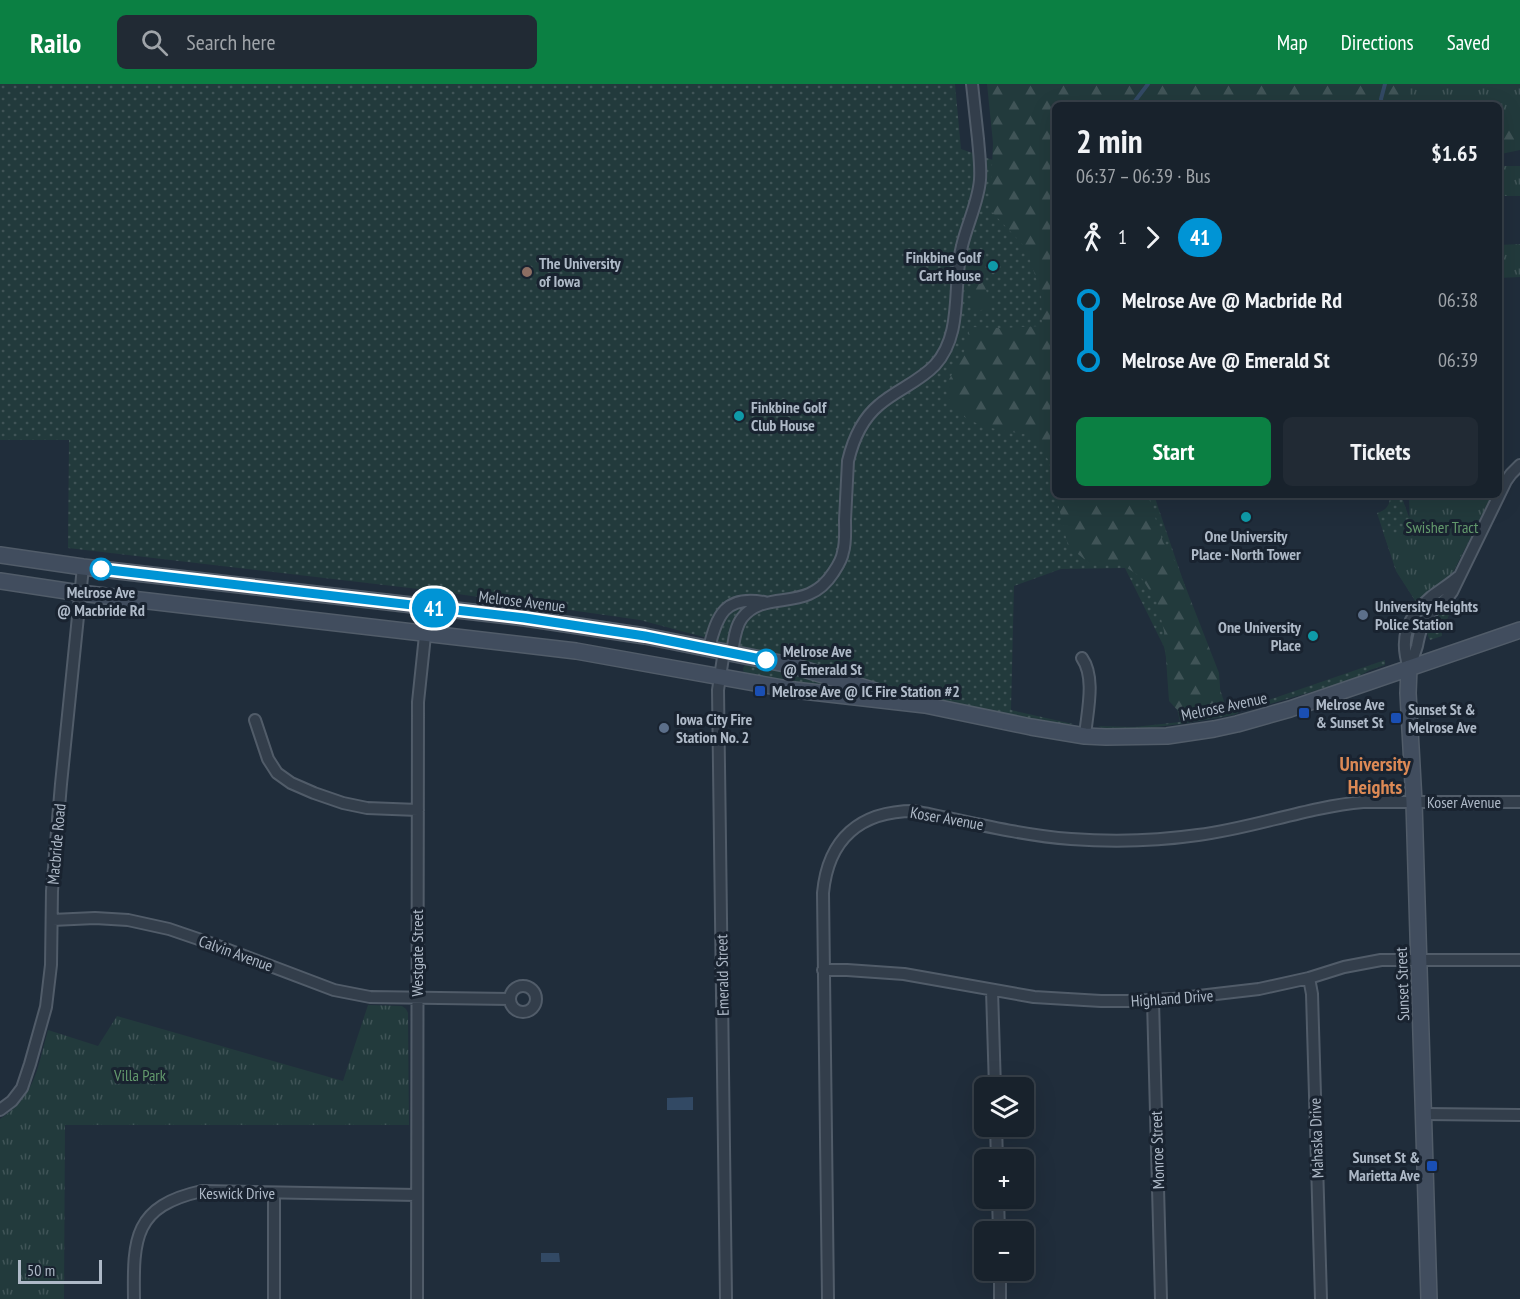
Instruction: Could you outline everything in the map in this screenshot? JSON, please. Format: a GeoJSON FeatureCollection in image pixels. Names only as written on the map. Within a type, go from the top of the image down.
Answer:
{"type":"FeatureCollection","features":[{"type":"Feature","properties":{"kind":"main road","name":"Melrose Avenue"},"geometry":{"type":"LineString","coordinates":[[0,555],[645,636],[810,670],[925,705]]}},
{"type":"Feature","properties":{"kind":"main road","name":"Melrose Avenue"},"geometry":{"type":"LineString","coordinates":[[0,581],[576,651],[794,690],[925,705],[1085,736],[1138,737],[1214,729],[1290,709],[1520,630]]}},
{"type":"Feature","properties":{"kind":"main road","name":"Sunset Street"},"geometry":{"type":"LineString","coordinates":[[1409,668],[1428,1299]]}},
{"type":"Feature","properties":{"kind":"street"},"geometry":{"type":"LineString","coordinates":[[709,648],[717,620],[739,601],[751,599],[767,602],[806,596],[818,590],[832,575],[843,552],[848,461],[852,446],[867,418],[879,405],[936,364],[952,333],[958,268],[980,180],[972,84]]}},
{"type":"Feature","properties":{"kind":"street","name":"Sunset Street"},"geometry":{"type":"LineString","coordinates":[[1502,489],[1510,474],[1520,465]]}},
{"type":"Feature","properties":{"kind":"street","name":"Sunset Street"},"geometry":{"type":"LineString","coordinates":[[1409,668],[1424,621],[1452,592],[1498,498]]}},
{"type":"Feature","properties":{"kind":"street","name":"Macbride Road"},"geometry":{"type":"LineString","coordinates":[[0,1110],[12,1101],[22,1088],[46,1007],[51,965],[52,891],[83,567]]}},
{"type":"Feature","properties":{"kind":"street","name":"Emerald Street"},"geometry":{"type":"LineString","coordinates":[[726,1299],[718,690],[720,676],[741,619],[755,606],[767,602]]}},
{"type":"Feature","properties":{"kind":"street","name":"Westgate Street"},"geometry":{"type":"LineString","coordinates":[[417,1299],[418,702],[428,607]]}},
{"type":"Feature","properties":{"kind":"street"},"geometry":{"type":"LineString","coordinates":[[1082,658],[1089,672],[1085,736]]}},
{"type":"Feature","properties":{"kind":"street"},"geometry":{"type":"LineString","coordinates":[[255,720],[268,759],[277,773],[291,783],[314,794],[343,803],[367,808],[418,810]]}},
{"type":"Feature","properties":{"kind":"street","name":"Koser Avenue"},"geometry":{"type":"LineString","coordinates":[[828,1299],[823,893],[828,864],[844,837],[855,828],[870,818],[885,813],[914,811],[1070,839],[1141,840],[1224,832],[1325,806],[1343,804],[1520,802]]}},
{"type":"Feature","properties":{"kind":"street","name":"Calvin Avenue"},"geometry":{"type":"LineString","coordinates":[[52,920],[95,918],[128,920],[169,929],[334,990],[370,998],[510,999]]}},
{"type":"Feature","properties":{"kind":"street","name":"Highland Drive"},"geometry":{"type":"LineString","coordinates":[[823,970],[904,974],[1034,997],[1067,1000],[1153,1001],[1237,993],[1277,986],[1363,962],[1520,960]]}},
{"type":"Feature","properties":{"kind":"street","name":"Mahaska Drive"},"geometry":{"type":"LineString","coordinates":[[1309,978],[1312,1005],[1321,1299]]}},
{"type":"Feature","properties":{"kind":"street"},"geometry":{"type":"LineString","coordinates":[[992,990],[995,1077]]}},
{"type":"Feature","properties":{"kind":"street","name":"Monroe Street"},"geometry":{"type":"LineString","coordinates":[[1153,1001],[1161,1299]]}},
{"type":"Feature","properties":{"kind":"street"},"geometry":{"type":"LineString","coordinates":[[1424,1114],[1520,1115]]}},
{"type":"Feature","properties":{"kind":"street","name":"Keswick Drive"},"geometry":{"type":"LineString","coordinates":[[134,1299],[134,1262],[138,1236],[150,1216],[170,1200],[202,1191],[417,1195]]}},
{"type":"Feature","properties":{"kind":"street"},"geometry":{"type":"LineString","coordinates":[[274,1193],[274,1299]]}},
{"type":"Feature","properties":{"kind":"street"},"geometry":{"type":"LineString","coordinates":[[1000,1281],[1000,1299]]}},
{"type":"Feature","properties":{"kind":"green space","name":"The University of Iowa"},"geometry":{"type":"Polygon","coordinates":[[[0,84],[955,84],[961,149],[1036,175],[1052,218],[1052,498],[1155,498],[1228,713],[1241,708],[1234,715],[1181,724],[1106,730],[1098,726],[1134,727],[1180,722],[1164,647],[1125,568],[1061,569],[1014,586],[1011,710],[1073,724],[1065,726],[934,699],[640,620],[444,592],[68,548],[69,440],[0,440],[0,84]]]}},
{"type":"Feature","properties":{"kind":"green space"},"geometry":{"type":"Polygon","coordinates":[[[987,84],[1520,84],[1520,150],[1502,154],[1502,102],[1052,102],[1052,477],[1049,461],[1032,435],[977,424],[959,413],[952,405],[945,387],[964,352],[970,327],[1042,326],[1041,293],[1026,248],[990,210],[993,143],[987,84]]]}},
{"type":"Feature","properties":{"kind":"green space"},"geometry":{"type":"Polygon","coordinates":[[[1410,84],[1520,84],[1520,110],[1502,111],[1502,102],[1410,102],[1410,84]]]}},
{"type":"Feature","properties":{"kind":"green space"},"geometry":{"type":"Polygon","coordinates":[[[1502,166],[1520,166],[1520,196],[1502,196],[1502,166]]]}},
{"type":"Feature","properties":{"kind":"green space"},"geometry":{"type":"Polygon","coordinates":[[[1520,244],[1520,277],[1502,278],[1502,245],[1520,244]]]}},
{"type":"Feature","properties":{"kind":"green space"},"geometry":{"type":"Polygon","coordinates":[[[975,247],[991,309],[971,311],[971,261],[975,247]]]}},
{"type":"Feature","properties":{"kind":"green space"},"geometry":{"type":"Polygon","coordinates":[[[1057,498],[1149,498],[1163,542],[1177,565],[1219,673],[1221,701],[1205,710],[1181,714],[1169,701],[1164,631],[1157,602],[1141,577],[1121,564],[1089,563],[1068,546],[1057,498]]]}},
{"type":"Feature","properties":{"kind":"green space","name":"Swisher Tract"},"geometry":{"type":"Polygon","coordinates":[[[1390,498],[1402,498],[1409,517],[1481,498],[1490,498],[1452,574],[1415,606],[1416,602],[1396,571],[1377,513],[1387,507],[1390,498]]]}},
{"type":"Feature","properties":{"kind":"green space","name":"Swisher Tract"},"geometry":{"type":"Polygon","coordinates":[[[1409,498],[1490,498],[1452,574],[1418,605],[1397,572],[1383,532],[1410,537],[1409,498]]]}},
{"type":"Feature","properties":{"kind":"green space"},"geometry":{"type":"Polygon","coordinates":[[[1454,598],[1442,636],[1430,640],[1427,633],[1429,621],[1454,598]]]}},
{"type":"Feature","properties":{"kind":"green space"},"geometry":{"type":"Polygon","coordinates":[[[1385,660],[1385,665],[1352,680],[1266,705],[1260,703],[1385,660]]]}},
{"type":"Feature","properties":{"kind":"green space"},"geometry":{"type":"Polygon","coordinates":[[[750,663],[798,673],[850,689],[850,692],[744,674],[744,667],[750,663]]]}},
{"type":"Feature","properties":{"kind":"green space","name":"Villa Park"},"geometry":{"type":"Polygon","coordinates":[[[368,1005],[402,1006],[408,1013],[409,1125],[65,1125],[64,1299],[0,1299],[0,1119],[12,1110],[28,1091],[48,1030],[98,1046],[117,1016],[343,1081],[368,1005]]]}},
{"type":"Feature","properties":{"kind":"water"},"geometry":{"type":"Polygon","coordinates":[[[693,1097],[693,1110],[667,1110],[667,1098],[693,1097]]]}},
{"type":"Feature","properties":{"kind":"water"},"geometry":{"type":"Polygon","coordinates":[[[541,1253],[559,1253],[560,1262],[541,1262],[541,1253]]]}},
{"type":"Feature","properties":{"kind":"waterway"},"geometry":{"type":"LineString","coordinates":[[1134,102],[1148,84]]}},
{"type":"Feature","properties":{"kind":"waterway"},"geometry":{"type":"LineString","coordinates":[[1382,102],[1385,84]]}},
{"type":"Feature","properties":{"kind":"bus line","name":"41"},"geometry":{"type":"LineString","coordinates":[[101,569],[525,618],[645,636],[766,660]]}},
{"type":"Feature","properties":{"kind":"place","name":"Finkbine Golf Cart House"},"geometry":{"type":"Point","coordinates":[993,266]}},
{"type":"Feature","properties":{"kind":"place","name":"The University of Iowa"},"geometry":{"type":"Point","coordinates":[527,272]}},
{"type":"Feature","properties":{"kind":"place","name":"Finkbine Golf Club House"},"geometry":{"type":"Point","coordinates":[739,416]}},
{"type":"Feature","properties":{"kind":"place","name":"One University Place - North Tower"},"geometry":{"type":"Point","coordinates":[1246,517]}},
{"type":"Feature","properties":{"kind":"place","name":"Melrose Ave @ Macbride Rd"},"geometry":{"type":"Point","coordinates":[101,569]}},
{"type":"Feature","properties":{"kind":"place","name":"University Heights Police Station"},"geometry":{"type":"Point","coordinates":[1363,615]}},
{"type":"Feature","properties":{"kind":"place","name":"One University Place"},"geometry":{"type":"Point","coordinates":[1313,636]}},
{"type":"Feature","properties":{"kind":"place","name":"Melrose Ave @ Emerald St"},"geometry":{"type":"Point","coordinates":[766,660]}},
{"type":"Feature","properties":{"kind":"place","name":"Melrose Ave @ IC Fire Station #2"},"geometry":{"type":"Point","coordinates":[760,691]}},
{"type":"Feature","properties":{"kind":"place","name":"Melrose Ave & Sunset St"},"geometry":{"type":"Point","coordinates":[1304,713]}},
{"type":"Feature","properties":{"kind":"place","name":"Sunset St & Melrose Ave"},"geometry":{"type":"Point","coordinates":[1396,718]}},
{"type":"Feature","properties":{"kind":"place","name":"Iowa City Fire Station No. 2"},"geometry":{"type":"Point","coordinates":[664,728]}},
{"type":"Feature","properties":{"kind":"place","name":"Sunset St & Marietta Ave"},"geometry":{"type":"Point","coordinates":[1432,1166]}},
{"type":"Feature","properties":{"kind":"district","name":"University Heights"},"geometry":{"type":"Point","coordinates":[1375,776]}}]}
